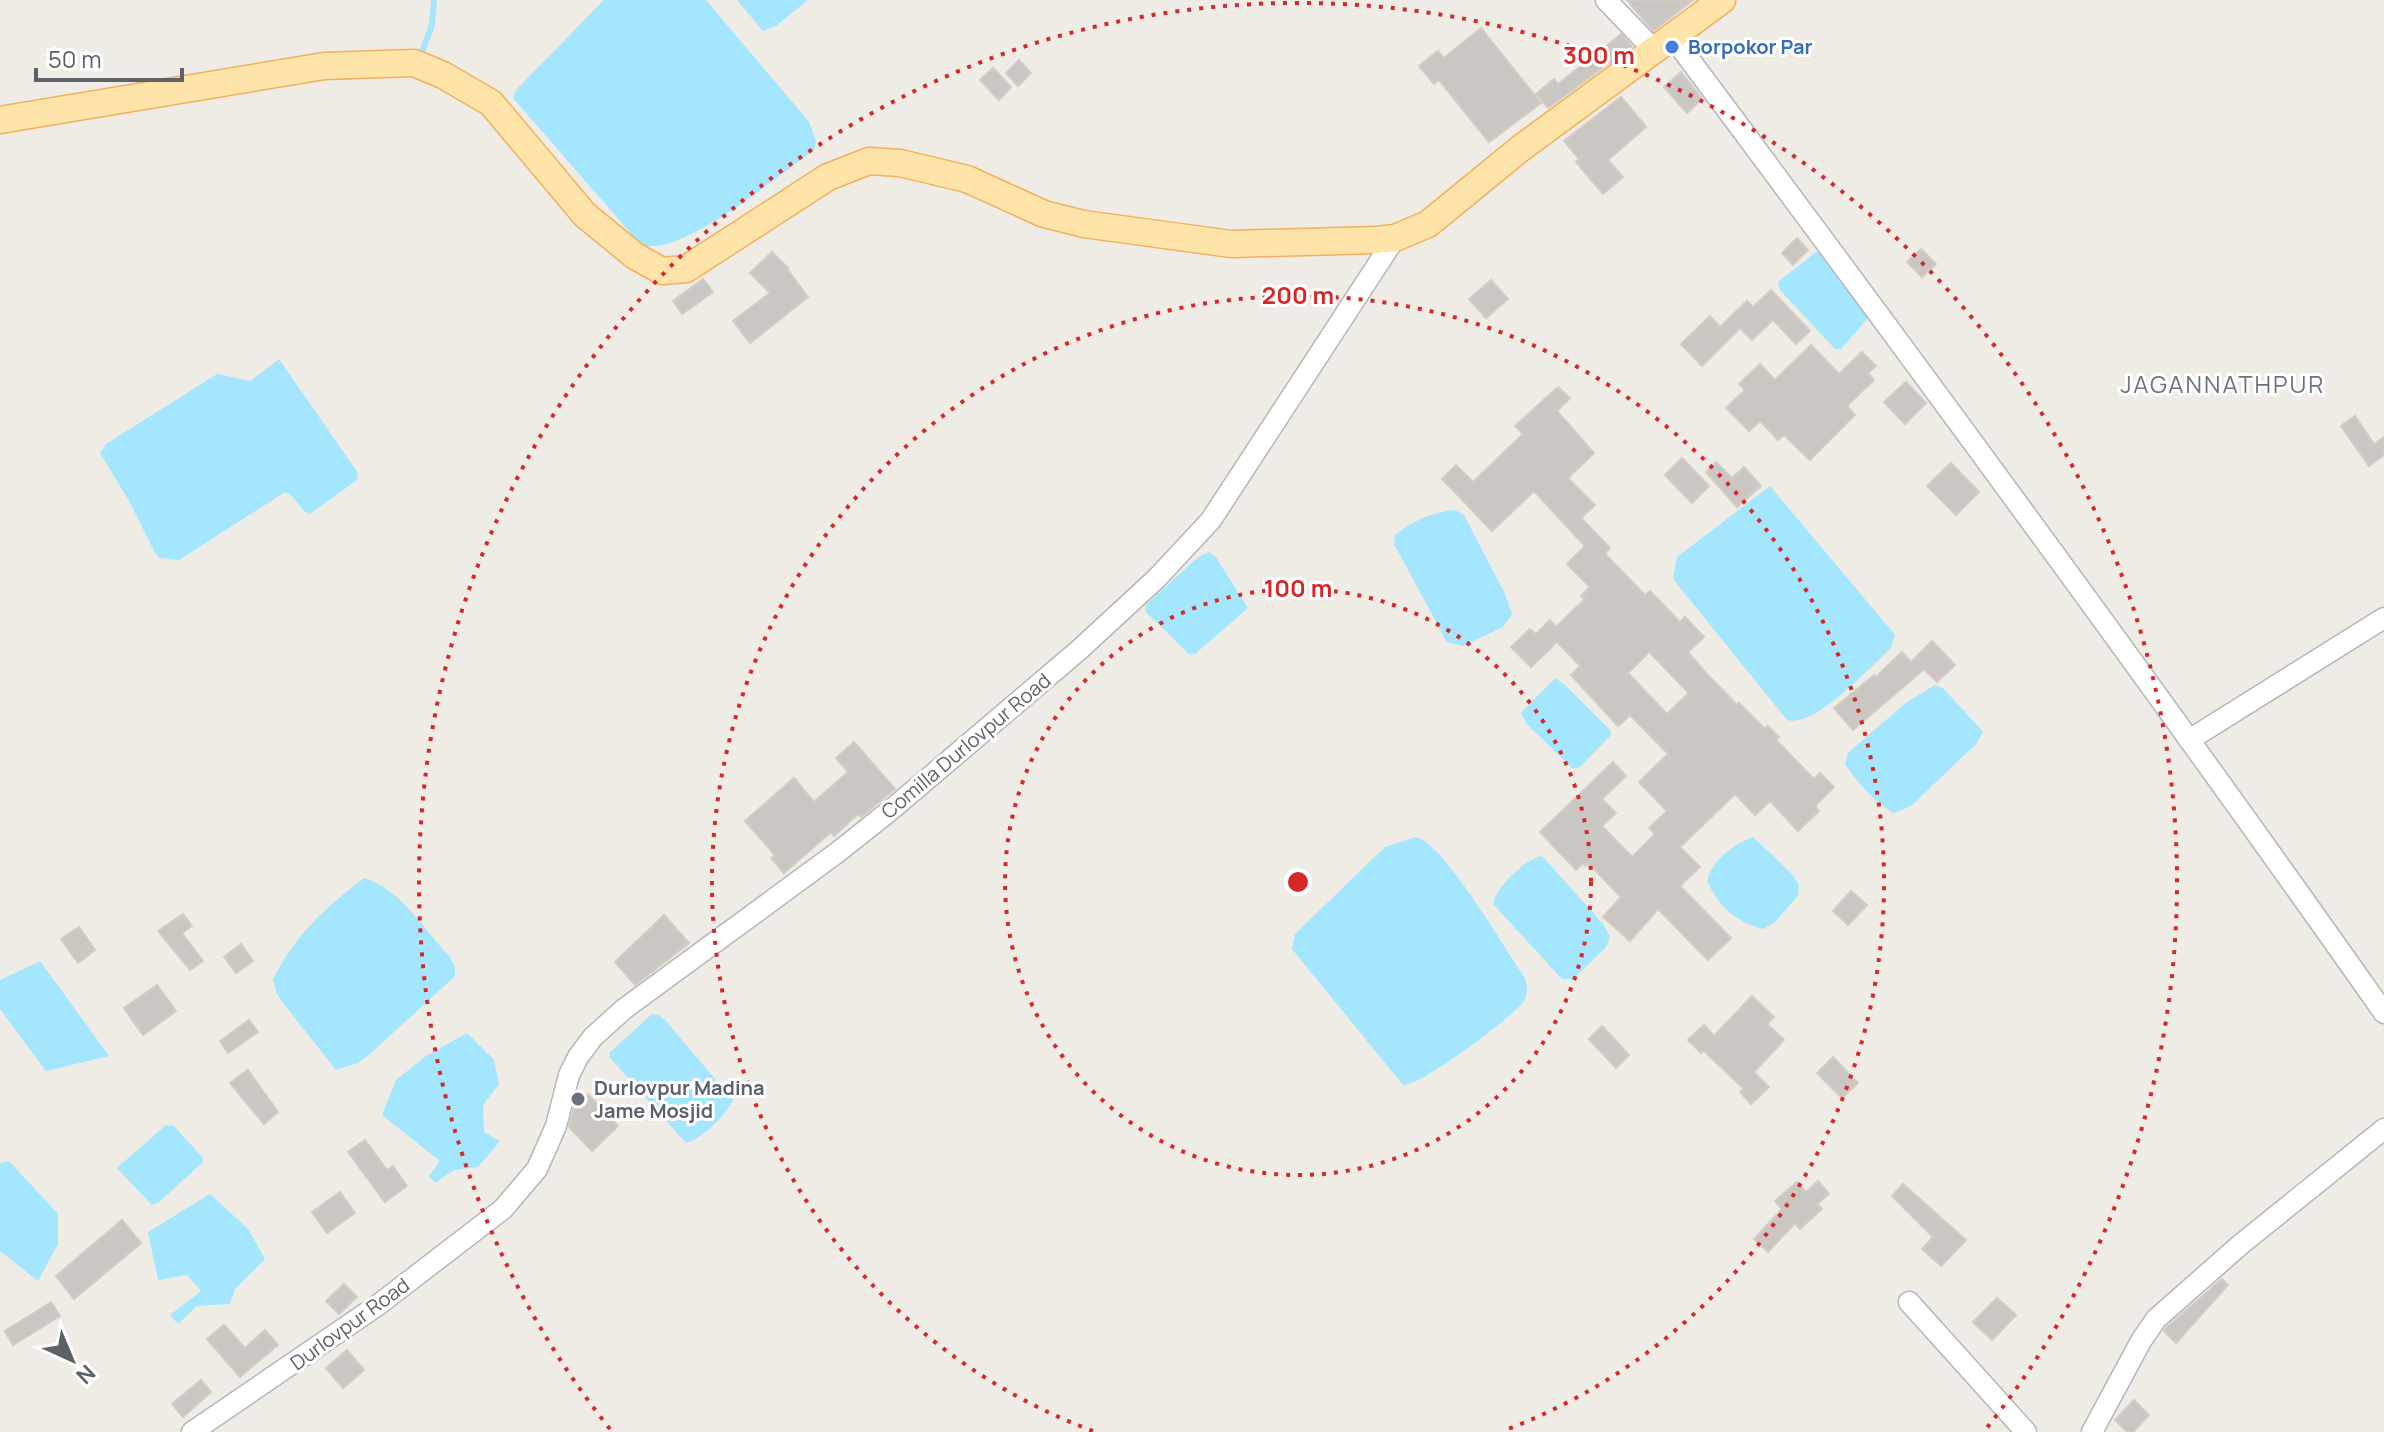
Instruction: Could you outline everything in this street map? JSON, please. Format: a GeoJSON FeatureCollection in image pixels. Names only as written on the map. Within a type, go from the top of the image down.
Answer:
{"type":"FeatureCollection","features":[{"type":"Feature","properties":{"kind":"main road"},"geometry":{"type":"LineString","coordinates":[[0,120],[324,66],[414,63],[456,82],[491,103],[585,215],[635,256],[662,271],[686,269],[828,177],[869,161],[900,163],[967,179],[1044,214],[1084,224],[1231,244],[1395,238],[1428,224],[1521,148],[1722,0]]}},
{"type":"Feature","properties":{"kind":"street"},"geometry":{"type":"LineString","coordinates":[[1606,0],[1663,43],[1878,312],[2384,1013]]}},
{"type":"Feature","properties":{"kind":"street","name":"Comilla Durlovpur Road"},"geometry":{"type":"LineString","coordinates":[[503,1209],[537,1169],[556,1126],[569,1075],[593,1037],[624,1009],[838,852],[904,799],[1091,640],[1157,578],[1211,520],[1395,238]]}},
{"type":"Feature","properties":{"kind":"street"},"geometry":{"type":"LineString","coordinates":[[2189,740],[2384,618]]}},
{"type":"Feature","properties":{"kind":"street"},"geometry":{"type":"LineString","coordinates":[[2092,1432],[2156,1319],[2240,1245],[2384,1129]]}},
{"type":"Feature","properties":{"kind":"street","name":"Durlovpur Road"},"geometry":{"type":"LineString","coordinates":[[192,1432],[378,1305],[503,1209]]}},
{"type":"Feature","properties":{"kind":"street"},"geometry":{"type":"LineString","coordinates":[[1909,1302],[2026,1432]]}},
{"type":"Feature","properties":{"kind":"water"},"geometry":{"type":"Polygon","coordinates":[[[604,0],[706,0],[809,122],[816,141],[814,150],[704,227],[659,246],[641,245],[513,98],[516,90],[604,0]]]}},
{"type":"Feature","properties":{"kind":"water"},"geometry":{"type":"Polygon","coordinates":[[[737,0],[808,0],[776,26],[763,31],[737,0]]]}},
{"type":"Feature","properties":{"kind":"water"},"geometry":{"type":"Polygon","coordinates":[[[1816,252],[1821,253],[1869,317],[1841,349],[1835,349],[1780,290],[1778,282],[1816,252]]]}},
{"type":"Feature","properties":{"kind":"water"},"geometry":{"type":"Polygon","coordinates":[[[279,359],[358,473],[357,480],[310,514],[285,492],[179,560],[160,558],[100,453],[106,444],[217,374],[250,381],[279,359]]]}},
{"type":"Feature","properties":{"kind":"water"},"geometry":{"type":"Polygon","coordinates":[[[1770,486],[1895,635],[1890,649],[1856,682],[1826,706],[1799,720],[1787,720],[1673,579],[1677,557],[1770,486]]]}},
{"type":"Feature","properties":{"kind":"water"},"geometry":{"type":"Polygon","coordinates":[[[1455,510],[1464,515],[1512,614],[1503,627],[1463,646],[1447,642],[1394,544],[1395,535],[1408,525],[1431,515],[1455,510]]]}},
{"type":"Feature","properties":{"kind":"water"},"geometry":{"type":"Polygon","coordinates":[[[1209,552],[1215,556],[1248,608],[1190,655],[1145,611],[1147,604],[1198,557],[1209,552]]]}},
{"type":"Feature","properties":{"kind":"water"},"geometry":{"type":"Polygon","coordinates":[[[1555,678],[1610,730],[1611,735],[1579,768],[1572,768],[1527,724],[1521,713],[1555,678]]]}},
{"type":"Feature","properties":{"kind":"water"},"geometry":{"type":"Polygon","coordinates":[[[1935,685],[1943,688],[1983,732],[1976,744],[1911,806],[1894,813],[1873,798],[1855,778],[1845,764],[1848,753],[1907,702],[1935,685]]]}},
{"type":"Feature","properties":{"kind":"water"},"geometry":{"type":"Polygon","coordinates":[[[1416,837],[1428,844],[1458,877],[1525,978],[1527,990],[1523,1002],[1484,1036],[1428,1075],[1403,1085],[1292,949],[1295,934],[1385,847],[1416,837]]]}},
{"type":"Feature","properties":{"kind":"water"},"geometry":{"type":"Polygon","coordinates":[[[1753,837],[1791,873],[1799,885],[1798,896],[1775,922],[1763,929],[1729,912],[1707,881],[1724,854],[1753,837]]]}},
{"type":"Feature","properties":{"kind":"water"},"geometry":{"type":"Polygon","coordinates":[[[1542,856],[1603,924],[1610,936],[1606,947],[1573,979],[1562,979],[1493,904],[1512,875],[1528,862],[1542,856]]]}},
{"type":"Feature","properties":{"kind":"water"},"geometry":{"type":"Polygon","coordinates":[[[364,878],[377,883],[401,901],[450,957],[455,976],[371,1053],[358,1063],[336,1070],[283,1003],[273,979],[312,923],[364,878]]]}},
{"type":"Feature","properties":{"kind":"water"},"geometry":{"type":"Polygon","coordinates":[[[40,961],[109,1056],[46,1071],[0,1009],[0,980],[40,961]]]}},
{"type":"Feature","properties":{"kind":"water"},"geometry":{"type":"Polygon","coordinates":[[[652,1014],[665,1020],[733,1100],[713,1126],[686,1143],[609,1053],[652,1014]]]}},
{"type":"Feature","properties":{"kind":"water"},"geometry":{"type":"Polygon","coordinates":[[[467,1033],[494,1060],[499,1084],[483,1105],[484,1132],[500,1141],[478,1167],[454,1170],[435,1183],[429,1176],[440,1161],[382,1115],[396,1080],[426,1056],[467,1033]]]}},
{"type":"Feature","properties":{"kind":"water"},"geometry":{"type":"Polygon","coordinates":[[[166,1125],[174,1126],[203,1158],[203,1162],[152,1205],[117,1168],[166,1125]]]}},
{"type":"Feature","properties":{"kind":"water"},"geometry":{"type":"Polygon","coordinates":[[[9,1161],[58,1214],[58,1244],[38,1281],[0,1251],[0,1163],[9,1161]]]}},
{"type":"Feature","properties":{"kind":"water"},"geometry":{"type":"Polygon","coordinates":[[[210,1194],[248,1229],[265,1259],[235,1289],[230,1304],[197,1306],[178,1324],[170,1315],[201,1291],[187,1275],[158,1280],[148,1232],[210,1194]]]}},
{"type":"Feature","properties":{"kind":"building"},"geometry":{"type":"Polygon","coordinates":[[[1627,0],[1693,0],[1653,31],[1627,0]]]}},
{"type":"Feature","properties":{"kind":"building"},"geometry":{"type":"Polygon","coordinates":[[[1481,28],[1541,103],[1489,142],[1439,80],[1434,84],[1419,66],[1438,51],[1444,58],[1481,28]]]}},
{"type":"Feature","properties":{"kind":"building"},"geometry":{"type":"Polygon","coordinates":[[[1621,34],[1632,46],[1548,108],[1536,94],[1554,79],[1558,84],[1621,34]]]}},
{"type":"Feature","properties":{"kind":"building"},"geometry":{"type":"Polygon","coordinates":[[[1019,60],[1031,73],[1018,86],[1006,73],[1019,60]]]}},
{"type":"Feature","properties":{"kind":"building"},"geometry":{"type":"Polygon","coordinates":[[[993,68],[1011,87],[999,100],[980,80],[993,68]]]}},
{"type":"Feature","properties":{"kind":"building"},"geometry":{"type":"Polygon","coordinates":[[[1681,72],[1702,99],[1687,113],[1664,87],[1681,72]]]}},
{"type":"Feature","properties":{"kind":"building"},"geometry":{"type":"Polygon","coordinates":[[[1621,97],[1646,127],[1608,160],[1623,177],[1603,194],[1576,162],[1579,159],[1564,141],[1621,97]]]}},
{"type":"Feature","properties":{"kind":"building"},"geometry":{"type":"Polygon","coordinates":[[[1797,238],[1808,250],[1793,265],[1782,253],[1797,238]]]}},
{"type":"Feature","properties":{"kind":"building"},"geometry":{"type":"Polygon","coordinates":[[[1921,249],[1936,264],[1922,277],[1907,262],[1921,249]]]}},
{"type":"Feature","properties":{"kind":"building"},"geometry":{"type":"Polygon","coordinates":[[[772,252],[788,268],[808,297],[750,343],[733,321],[770,293],[750,273],[772,252]]]}},
{"type":"Feature","properties":{"kind":"building"},"geometry":{"type":"Polygon","coordinates":[[[703,279],[713,292],[682,314],[673,301],[703,279]]]}},
{"type":"Feature","properties":{"kind":"building"},"geometry":{"type":"Polygon","coordinates":[[[1491,280],[1508,299],[1486,318],[1469,299],[1491,280]]]}},
{"type":"Feature","properties":{"kind":"building"},"geometry":{"type":"Polygon","coordinates":[[[1771,290],[1810,331],[1796,344],[1773,320],[1752,340],[1740,328],[1702,366],[1681,344],[1710,316],[1720,327],[1747,301],[1753,307],[1771,290]]]}},
{"type":"Feature","properties":{"kind":"building"},"geometry":{"type":"Polygon","coordinates":[[[1811,345],[1839,374],[1862,352],[1876,366],[1868,373],[1874,380],[1847,406],[1855,415],[1810,460],[1784,435],[1778,440],[1760,421],[1749,431],[1726,408],[1745,390],[1739,384],[1760,364],[1775,380],[1811,345]]]}},
{"type":"Feature","properties":{"kind":"building"},"geometry":{"type":"Polygon","coordinates":[[[1906,382],[1926,403],[1905,424],[1884,402],[1906,382]]]}},
{"type":"Feature","properties":{"kind":"building"},"geometry":{"type":"Polygon","coordinates":[[[1558,387],[1570,398],[1557,411],[1594,453],[1568,478],[1595,505],[1581,518],[1610,548],[1605,554],[1645,595],[1650,591],[1680,622],[1685,617],[1704,637],[1688,652],[1706,673],[1765,729],[1768,726],[1779,737],[1776,740],[1814,779],[1820,773],[1834,787],[1815,806],[1819,811],[1798,831],[1770,801],[1755,815],[1735,794],[1680,847],[1700,867],[1680,886],[1731,938],[1708,960],[1658,909],[1630,941],[1603,917],[1621,897],[1588,863],[1586,866],[1583,863],[1576,870],[1540,832],[1613,762],[1626,776],[1602,799],[1616,813],[1602,826],[1632,857],[1655,834],[1649,828],[1667,811],[1639,782],[1668,754],[1630,715],[1618,726],[1571,675],[1580,666],[1557,642],[1531,667],[1511,647],[1530,629],[1536,634],[1550,620],[1556,627],[1585,599],[1581,596],[1590,587],[1567,564],[1585,546],[1534,491],[1492,531],[1442,479],[1456,465],[1473,482],[1523,434],[1515,426],[1558,387]],[[1649,652],[1628,673],[1667,714],[1689,693],[1649,652]]]}},
{"type":"Feature","properties":{"kind":"building"},"geometry":{"type":"Polygon","coordinates":[[[2355,416],[2374,444],[2384,437],[2384,455],[2369,466],[2341,426],[2355,416]]]}},
{"type":"Feature","properties":{"kind":"building"},"geometry":{"type":"Polygon","coordinates":[[[1682,458],[1709,486],[1692,503],[1665,475],[1682,458]]]}},
{"type":"Feature","properties":{"kind":"building"},"geometry":{"type":"Polygon","coordinates":[[[1716,462],[1732,478],[1744,467],[1761,486],[1737,507],[1706,472],[1716,462]]]}},
{"type":"Feature","properties":{"kind":"building"},"geometry":{"type":"Polygon","coordinates":[[[1951,463],[1979,492],[1956,515],[1927,486],[1951,463]]]}},
{"type":"Feature","properties":{"kind":"building"},"geometry":{"type":"Polygon","coordinates":[[[1932,641],[1955,665],[1937,682],[1924,669],[1853,730],[1834,708],[1874,675],[1876,677],[1902,652],[1911,662],[1932,641]]]}},
{"type":"Feature","properties":{"kind":"building"},"geometry":{"type":"Polygon","coordinates":[[[854,742],[895,789],[861,817],[858,814],[834,836],[831,832],[784,873],[771,858],[775,855],[745,821],[794,778],[814,802],[848,772],[836,758],[854,742]]]}},
{"type":"Feature","properties":{"kind":"building"},"geometry":{"type":"Polygon","coordinates":[[[1851,891],[1867,905],[1848,925],[1833,911],[1851,891]]]}},
{"type":"Feature","properties":{"kind":"building"},"geometry":{"type":"Polygon","coordinates":[[[183,914],[192,926],[182,933],[203,961],[190,970],[158,931],[183,914]]]}},
{"type":"Feature","properties":{"kind":"building"},"geometry":{"type":"Polygon","coordinates":[[[664,915],[689,943],[635,985],[615,962],[664,915]]]}},
{"type":"Feature","properties":{"kind":"building"},"geometry":{"type":"Polygon","coordinates":[[[79,927],[95,950],[78,963],[61,939],[79,927]]]}},
{"type":"Feature","properties":{"kind":"building"},"geometry":{"type":"Polygon","coordinates":[[[241,944],[253,961],[236,973],[224,957],[241,944]]]}},
{"type":"Feature","properties":{"kind":"building"},"geometry":{"type":"Polygon","coordinates":[[[157,985],[176,1011],[143,1035],[124,1008],[157,985]]]}},
{"type":"Feature","properties":{"kind":"building"},"geometry":{"type":"Polygon","coordinates":[[[1752,996],[1774,1017],[1767,1024],[1784,1040],[1754,1072],[1769,1087],[1751,1104],[1740,1092],[1744,1089],[1688,1040],[1704,1025],[1714,1036],[1752,996]]]}},
{"type":"Feature","properties":{"kind":"building"},"geometry":{"type":"Polygon","coordinates":[[[249,1020],[258,1032],[228,1053],[220,1041],[249,1020]]]}},
{"type":"Feature","properties":{"kind":"building"},"geometry":{"type":"Polygon","coordinates":[[[1602,1026],[1629,1055],[1616,1068],[1589,1039],[1602,1026]]]}},
{"type":"Feature","properties":{"kind":"building"},"geometry":{"type":"Polygon","coordinates":[[[1833,1057],[1858,1083],[1842,1098],[1817,1073],[1833,1057]]]}},
{"type":"Feature","properties":{"kind":"building"},"geometry":{"type":"Polygon","coordinates":[[[248,1070],[278,1112],[264,1124],[230,1083],[248,1070]]]}},
{"type":"Feature","properties":{"kind":"building"},"geometry":{"type":"Polygon","coordinates":[[[588,1094],[618,1126],[592,1151],[569,1127],[574,1107],[588,1094]]]}},
{"type":"Feature","properties":{"kind":"building"},"geometry":{"type":"Polygon","coordinates":[[[365,1140],[387,1170],[393,1166],[407,1186],[385,1202],[348,1152],[365,1140]]]}},
{"type":"Feature","properties":{"kind":"building"},"geometry":{"type":"Polygon","coordinates":[[[1818,1181],[1829,1194],[1817,1204],[1822,1209],[1800,1229],[1795,1223],[1768,1252],[1754,1239],[1782,1209],[1775,1201],[1797,1182],[1806,1192],[1818,1181]]]}},
{"type":"Feature","properties":{"kind":"building"},"geometry":{"type":"Polygon","coordinates":[[[1903,1184],[1966,1240],[1941,1266],[1922,1249],[1933,1237],[1892,1196],[1903,1184]]]}},
{"type":"Feature","properties":{"kind":"building"},"geometry":{"type":"Polygon","coordinates":[[[340,1192],[355,1213],[327,1233],[312,1212],[340,1192]]]}},
{"type":"Feature","properties":{"kind":"building"},"geometry":{"type":"Polygon","coordinates":[[[122,1220],[141,1243],[74,1299],[56,1276],[122,1220]]]}},
{"type":"Feature","properties":{"kind":"building"},"geometry":{"type":"Polygon","coordinates":[[[2222,1279],[2228,1285],[2176,1343],[2164,1331],[2166,1328],[2222,1279]]]}},
{"type":"Feature","properties":{"kind":"building"},"geometry":{"type":"Polygon","coordinates":[[[344,1284],[357,1297],[339,1314],[326,1301],[344,1284]]]}},
{"type":"Feature","properties":{"kind":"building"},"geometry":{"type":"Polygon","coordinates":[[[1997,1298],[2016,1315],[1992,1340],[1973,1322],[1997,1298]]]}},
{"type":"Feature","properties":{"kind":"building"},"geometry":{"type":"Polygon","coordinates":[[[51,1302],[60,1316],[13,1345],[5,1331],[51,1302]]]}},
{"type":"Feature","properties":{"kind":"building"},"geometry":{"type":"Polygon","coordinates":[[[224,1325],[245,1348],[265,1330],[278,1345],[240,1377],[207,1339],[224,1325]]]}},
{"type":"Feature","properties":{"kind":"building"},"geometry":{"type":"Polygon","coordinates":[[[347,1350],[364,1370],[343,1388],[326,1368],[347,1350]]]}},
{"type":"Feature","properties":{"kind":"building"},"geometry":{"type":"Polygon","coordinates":[[[201,1380],[211,1392],[183,1417],[172,1404],[201,1380]]]}},
{"type":"Feature","properties":{"kind":"building"},"geometry":{"type":"Polygon","coordinates":[[[2134,1400],[2149,1415],[2133,1432],[2127,1432],[2115,1420],[2134,1400]]]}},
{"type":"Feature","properties":{"kind":"waterway"},"geometry":{"type":"LineString","coordinates":[[422,52],[432,25],[434,0]]}},
{"type":"Feature","properties":{"kind":"place","name":"Borpokor Par"},"geometry":{"type":"Point","coordinates":[1672,47]}},
{"type":"Feature","properties":{"kind":"place","name":"Durlovpur Madina Jame Mosjid"},"geometry":{"type":"Point","coordinates":[578,1099]}},
{"type":"Feature","properties":{"kind":"district","name":"JAGANNATHPUR"},"geometry":{"type":"Point","coordinates":[2223,385]}}]}
